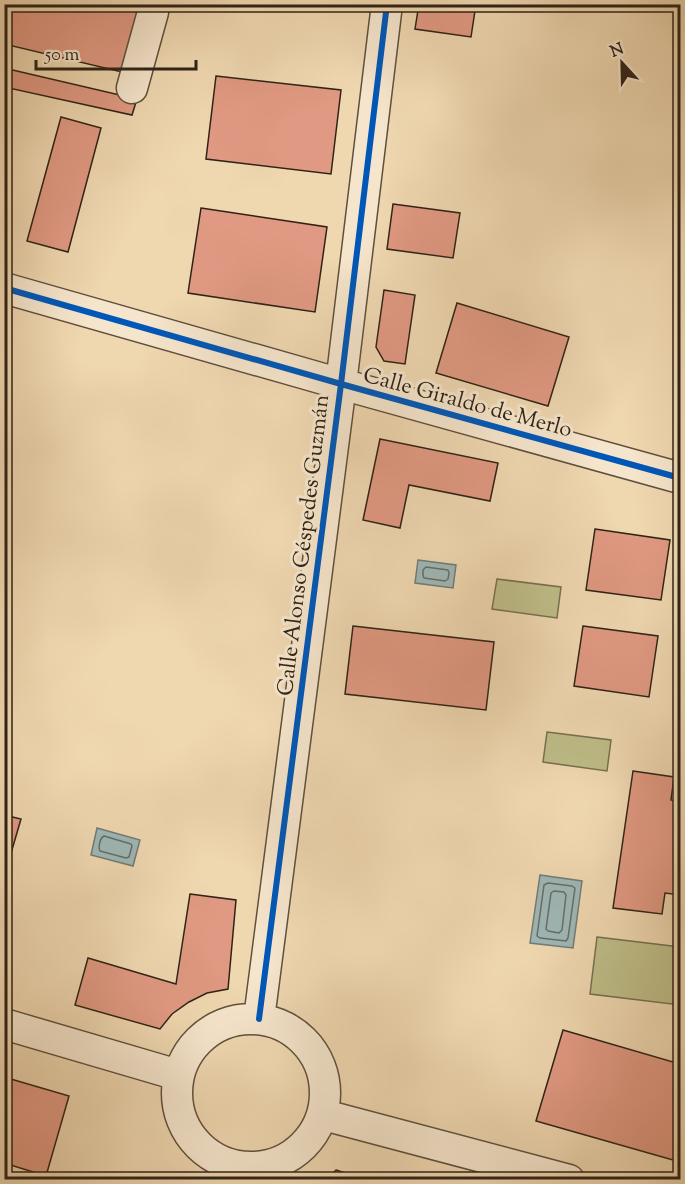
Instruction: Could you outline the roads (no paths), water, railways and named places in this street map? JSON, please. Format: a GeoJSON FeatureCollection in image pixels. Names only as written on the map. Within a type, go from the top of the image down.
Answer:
{"type":"FeatureCollection","features":[{"type":"Feature","properties":{"kind":"street","name":"Calle Alonso Céspedes Guzmán"},"geometry":{"type":"LineString","coordinates":[[259,1019],[341,384],[387,4]]}},
{"type":"Feature","properties":{"kind":"street"},"geometry":{"type":"LineString","coordinates":[[132,88],[153,12]]}},
{"type":"Feature","properties":{"kind":"street","name":"Calle Giraldo de Merlo"},"geometry":{"type":"LineString","coordinates":[[4,288],[681,478]]}},
{"type":"Feature","properties":{"kind":"street"},"geometry":{"type":"LineString","coordinates":[[245,1019],[259,1019],[277,1023],[293,1031],[316,1057],[326,1083],[324,1115],[312,1137],[292,1155],[239,1174],[199,1147],[183,1125],[176,1100],[178,1075],[188,1054],[204,1036],[225,1024],[245,1019]]}},
{"type":"Feature","properties":{"kind":"street"},"geometry":{"type":"LineString","coordinates":[[4,1024],[178,1075]]}},
{"type":"Feature","properties":{"kind":"street"},"geometry":{"type":"LineString","coordinates":[[324,1115],[568,1179]]}},
{"type":"Feature","properties":{"kind":"water"},"geometry":{"type":"Polygon","coordinates":[[[418,560],[456,565],[453,588],[415,583],[418,560]]]}},
{"type":"Feature","properties":{"kind":"water"},"geometry":{"type":"Polygon","coordinates":[[[97,828],[140,840],[133,866],[91,855],[97,828]]]}},
{"type":"Feature","properties":{"kind":"water"},"geometry":{"type":"Polygon","coordinates":[[[540,875],[582,881],[573,948],[530,943],[540,875]]]}}]}
